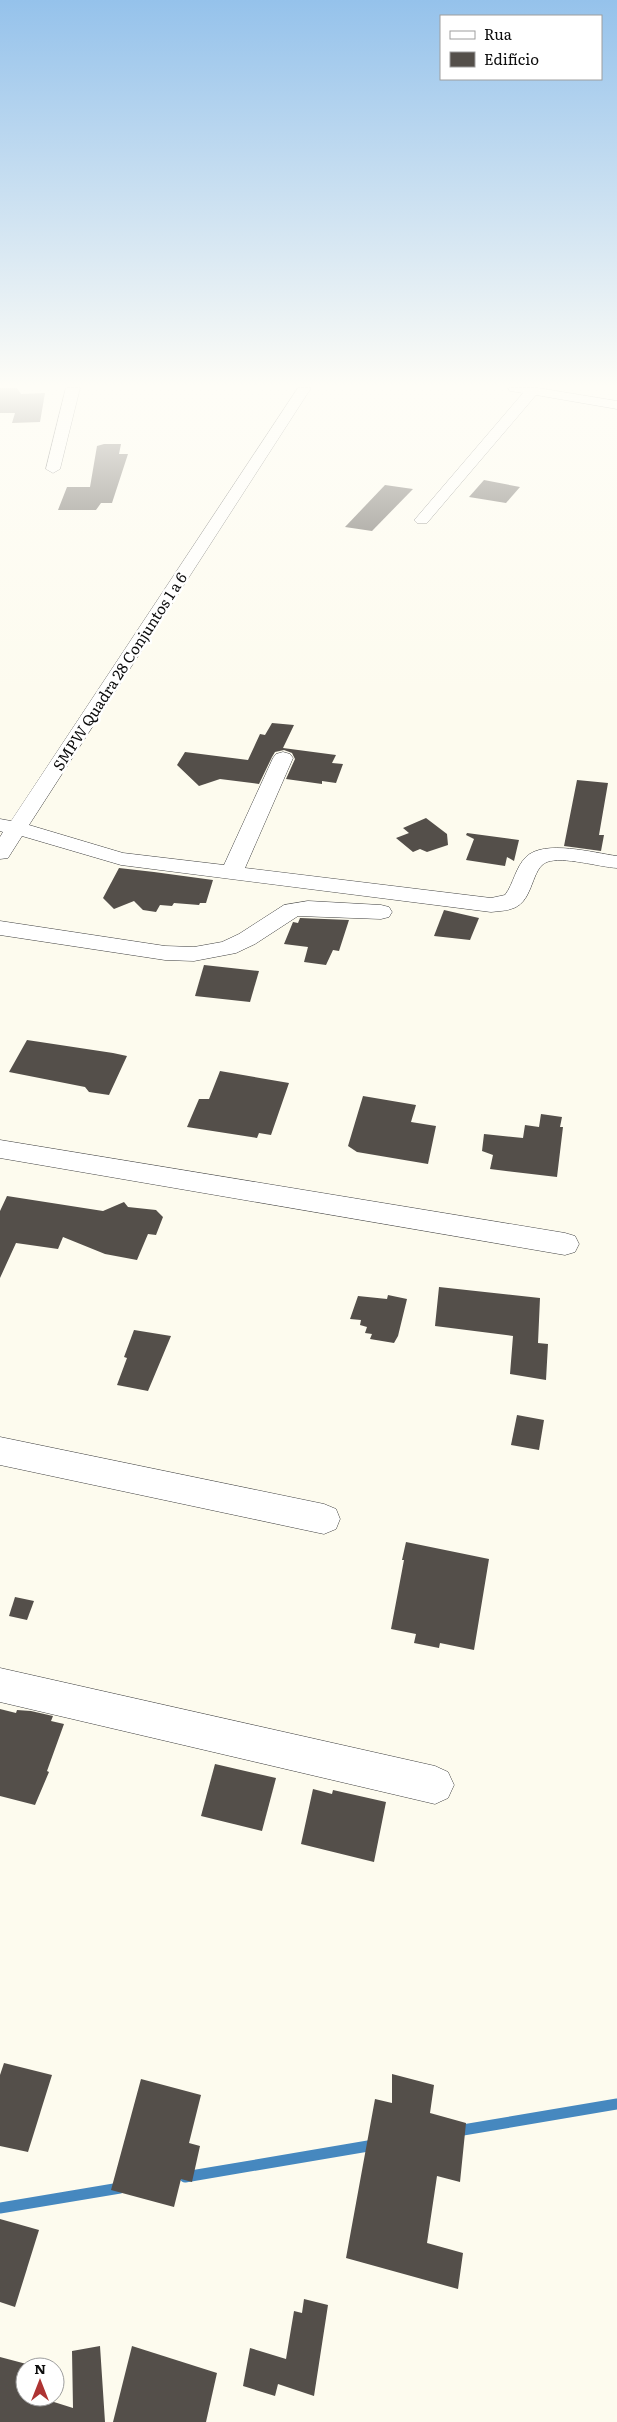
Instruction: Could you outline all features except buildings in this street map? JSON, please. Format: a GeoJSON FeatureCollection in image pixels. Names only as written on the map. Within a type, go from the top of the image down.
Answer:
{"type":"FeatureCollection","features":[{"type":"Feature","properties":{"kind":"street","name":"SMPW Quadra 28 Conjuntos 1 a 6"},"geometry":{"type":"LineString","coordinates":[[0,853],[8,826],[228,501]]}},
{"type":"Feature","properties":{"kind":"street"},"geometry":{"type":"LineString","coordinates":[[422,520],[438,501]]}},
{"type":"Feature","properties":{"kind":"street"},"geometry":{"type":"LineString","coordinates":[[232,872],[283,758]]}},
{"type":"Feature","properties":{"kind":"street"},"geometry":{"type":"LineString","coordinates":[[8,826],[107,856],[492,905],[508,902],[516,895],[529,870],[536,860],[542,856],[617,862]]}},
{"type":"Feature","properties":{"kind":"street"},"geometry":{"type":"LineString","coordinates":[[0,928],[165,953],[194,954],[228,948],[247,940],[292,910],[308,908],[381,912]]}},
{"type":"Feature","properties":{"kind":"street"},"geometry":{"type":"LineString","coordinates":[[0,1149],[565,1244]]}},
{"type":"Feature","properties":{"kind":"street"},"geometry":{"type":"LineString","coordinates":[[0,1451],[324,1519]]}},
{"type":"Feature","properties":{"kind":"street"},"geometry":{"type":"LineString","coordinates":[[0,1685],[435,1785]]}},
{"type":"Feature","properties":{"kind":"waterway"},"geometry":{"type":"LineString","coordinates":[[457,2131],[617,2104]]}},
{"type":"Feature","properties":{"kind":"waterway"},"geometry":{"type":"LineString","coordinates":[[185,2177],[374,2145]]}},
{"type":"Feature","properties":{"kind":"waterway"},"geometry":{"type":"LineString","coordinates":[[0,2208],[120,2188]]}}]}
